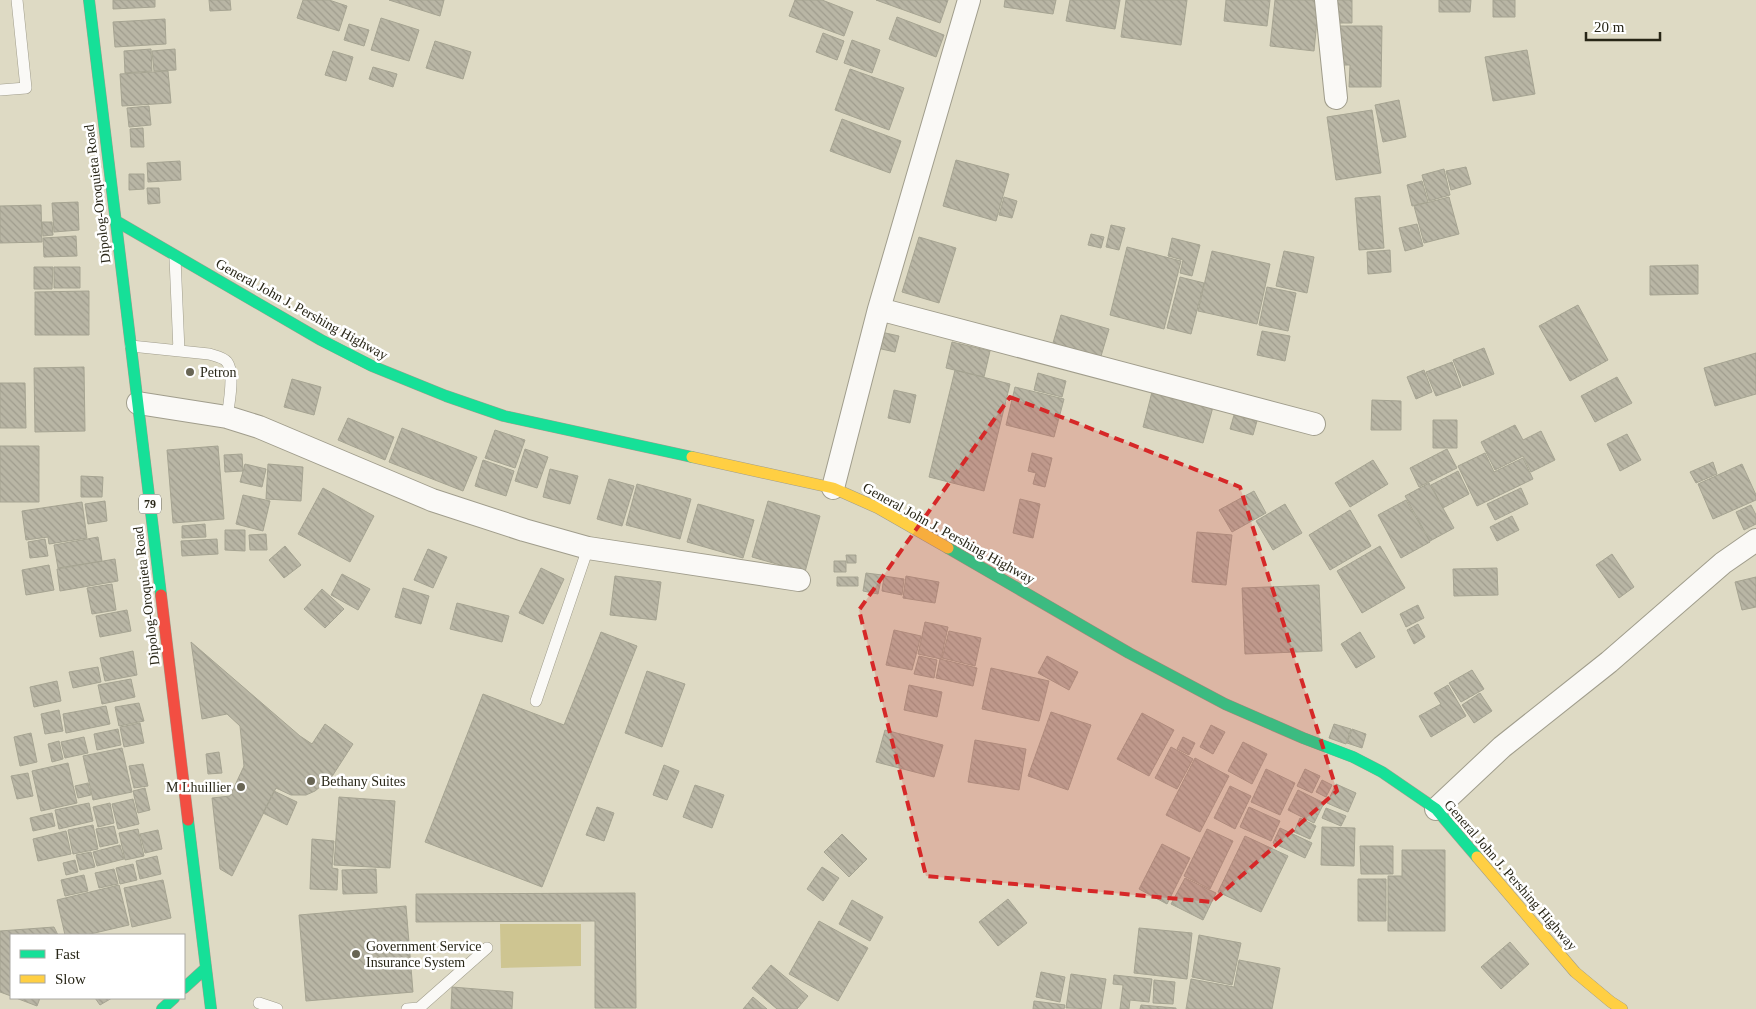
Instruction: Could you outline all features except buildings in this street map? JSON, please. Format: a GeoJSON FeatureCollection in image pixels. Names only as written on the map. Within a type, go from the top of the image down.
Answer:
{"type":"FeatureCollection","features":[{"type":"Feature","properties":{"kind":"main road","name":"Dipolog-Oroquieta Road"},"geometry":{"type":"LineString","coordinates":[[89,0],[211,1009]]}},
{"type":"Feature","properties":{"kind":"main road","name":"General John J. Pershing Highway"},"geometry":{"type":"LineString","coordinates":[[116,222],[372,366],[446,396],[504,416],[549,427],[834,488],[878,508],[1129,652],[1225,704],[1303,738],[1353,757],[1408,789],[1436,809],[1575,972],[1622,1009]]}},
{"type":"Feature","properties":{"kind":"main road"},"geometry":{"type":"LineString","coordinates":[[185,987],[206,968]]}},
{"type":"Feature","properties":{"kind":"main road"},"geometry":{"type":"LineString","coordinates":[[162,1009],[173,999]]}},
{"type":"Feature","properties":{"kind":"street"},"geometry":{"type":"LineString","coordinates":[[834,488],[879,309],[969,0]]}},
{"type":"Feature","properties":{"kind":"street"},"geometry":{"type":"LineString","coordinates":[[1326,0],[1336,98]]}},
{"type":"Feature","properties":{"kind":"street"},"geometry":{"type":"LineString","coordinates":[[879,309],[1314,424]]}},
{"type":"Feature","properties":{"kind":"street"},"geometry":{"type":"LineString","coordinates":[[138,403],[227,417],[259,427],[452,508],[588,548],[799,580]]}},
{"type":"Feature","properties":{"kind":"street"},"geometry":{"type":"LineString","coordinates":[[1436,809],[1502,747],[1609,662],[1724,563],[1756,540]]}},
{"type":"Feature","properties":{"kind":"lane"},"geometry":{"type":"LineString","coordinates":[[0,90],[26,88],[17,0]]}},
{"type":"Feature","properties":{"kind":"lane"},"geometry":{"type":"LineString","coordinates":[[175,255],[179,351]]}},
{"type":"Feature","properties":{"kind":"lane"},"geometry":{"type":"LineString","coordinates":[[131,346],[209,354],[220,357],[227,362],[231,380],[227,417]]}},
{"type":"Feature","properties":{"kind":"lane"},"geometry":{"type":"LineString","coordinates":[[536,701],[588,548]]}},
{"type":"Feature","properties":{"kind":"lane"},"geometry":{"type":"LineString","coordinates":[[407,1009],[419,1008],[487,948]]}},
{"type":"Feature","properties":{"kind":"lane"},"geometry":{"type":"LineString","coordinates":[[259,1003],[277,1009]]}},
{"type":"Feature","properties":{"kind":"highlighted area"},"geometry":{"type":"Polygon","coordinates":[[[1010,397],[1240,487],[1337,791],[1212,902],[926,876],[859,610],[1010,397]]]}},
{"type":"Feature","properties":{"kind":"shaded area"},"geometry":{"type":"Polygon","coordinates":[[[500,924],[581,924],[581,966],[501,968],[500,924]]]}},
{"type":"Feature","properties":{"kind":"traffic: fast"},"geometry":{"type":"LineString","coordinates":[[89,0],[161,595]]}},
{"type":"Feature","properties":{"kind":"traffic: fast"},"geometry":{"type":"LineString","coordinates":[[116,221],[321,340],[372,366],[446,396],[504,416],[692,457]]}},
{"type":"Feature","properties":{"kind":"traffic: fast"},"geometry":{"type":"LineString","coordinates":[[948,548],[1129,653],[1225,704],[1303,738],[1353,757],[1382,772],[1436,809],[1477,857]]}},
{"type":"Feature","properties":{"kind":"traffic: fast"},"geometry":{"type":"LineString","coordinates":[[188,820],[211,1009]]}},
{"type":"Feature","properties":{"kind":"traffic: fast"},"geometry":{"type":"LineString","coordinates":[[185,987],[206,968]]}},
{"type":"Feature","properties":{"kind":"traffic: fast"},"geometry":{"type":"LineString","coordinates":[[162,1009],[173,999]]}},
{"type":"Feature","properties":{"kind":"traffic: slow"},"geometry":{"type":"LineString","coordinates":[[692,457],[833,488],[878,508],[948,548]]}},
{"type":"Feature","properties":{"kind":"traffic: slow"},"geometry":{"type":"LineString","coordinates":[[1477,857],[1575,972],[1622,1009]]}},
{"type":"Feature","properties":{"kind":"traffic: jam"},"geometry":{"type":"LineString","coordinates":[[161,595],[188,820]]}},
{"type":"Feature","properties":{"kind":"place","name":"Petron"},"geometry":{"type":"Point","coordinates":[190,372]}},
{"type":"Feature","properties":{"kind":"place","name":"Bethany Suites"},"geometry":{"type":"Point","coordinates":[311,781]}},
{"type":"Feature","properties":{"kind":"place","name":"M Lhuillier"},"geometry":{"type":"Point","coordinates":[241,787]}},
{"type":"Feature","properties":{"kind":"place","name":"Government Service Insurance System"},"geometry":{"type":"Point","coordinates":[356,954]}}]}
